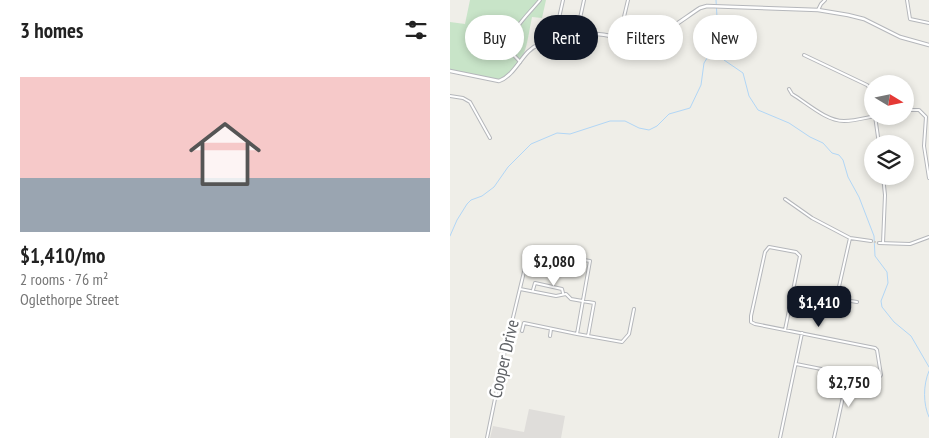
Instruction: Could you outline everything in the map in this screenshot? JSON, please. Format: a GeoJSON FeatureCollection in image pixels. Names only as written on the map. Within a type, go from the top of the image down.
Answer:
{"type":"FeatureCollection","features":[{"type":"Feature","properties":{"kind":"street"},"geometry":{"type":"LineString","coordinates":[[520,62],[513,54],[511,40],[516,30],[540,0]]}},
{"type":"Feature","properties":{"kind":"street"},"geometry":{"type":"LineString","coordinates":[[559,15],[563,0]]}},
{"type":"Feature","properties":{"kind":"street"},"geometry":{"type":"LineString","coordinates":[[581,15],[584,0]]}},
{"type":"Feature","properties":{"kind":"street"},"geometry":{"type":"LineString","coordinates":[[624,15],[628,0]]}},
{"type":"Feature","properties":{"kind":"street"},"geometry":{"type":"LineString","coordinates":[[818,10],[825,0]]}},
{"type":"Feature","properties":{"kind":"street"},"geometry":{"type":"LineString","coordinates":[[907,0],[910,19],[929,23]]}},
{"type":"Feature","properties":{"kind":"street"},"geometry":{"type":"LineString","coordinates":[[683,18],[700,8],[712,7],[818,10],[848,14],[864,19],[900,37],[929,45]]}},
{"type":"Feature","properties":{"kind":"street"},"geometry":{"type":"LineString","coordinates":[[450,71],[500,81],[508,76],[534,47]]}},
{"type":"Feature","properties":{"kind":"street"},"geometry":{"type":"LineString","coordinates":[[804,56],[864,85]]}},
{"type":"Feature","properties":{"kind":"street"},"geometry":{"type":"LineString","coordinates":[[790,89],[792,94],[835,120],[847,121],[864,118]]}},
{"type":"Feature","properties":{"kind":"street"},"geometry":{"type":"LineString","coordinates":[[450,96],[463,98],[470,102],[490,138]]}},
{"type":"Feature","properties":{"kind":"street"},"geometry":{"type":"LineString","coordinates":[[914,110],[919,110],[925,115],[926,119],[923,140],[929,178]]}},
{"type":"Feature","properties":{"kind":"street"},"geometry":{"type":"LineString","coordinates":[[923,140],[929,140]]}},
{"type":"Feature","properties":{"kind":"street"},"geometry":{"type":"LineString","coordinates":[[883,243],[884,185]]}},
{"type":"Feature","properties":{"kind":"street"},"geometry":{"type":"LineString","coordinates":[[785,199],[812,218],[850,238],[871,242]]}},
{"type":"Feature","properties":{"kind":"street"},"geometry":{"type":"LineString","coordinates":[[879,242],[910,244],[929,237]]}},
{"type":"Feature","properties":{"kind":"street"},"geometry":{"type":"LineString","coordinates":[[850,238],[838,291],[845,300],[857,302]]}},
{"type":"Feature","properties":{"kind":"street"},"geometry":{"type":"LineString","coordinates":[[784,330],[800,254],[788,250],[768,248],[765,252],[751,322],[755,324],[784,330],[802,333],[876,349],[880,378],[876,380],[796,364]]}},
{"type":"Feature","properties":{"kind":"street","name":"Cooper Drive"},"geometry":{"type":"LineString","coordinates":[[487,438],[530,251],[590,261],[583,301]]}},
{"type":"Feature","properties":{"kind":"street"},"geometry":{"type":"LineString","coordinates":[[532,291],[536,283],[562,289],[563,293],[571,299],[594,303],[588,336]]}},
{"type":"Feature","properties":{"kind":"street"},"geometry":{"type":"LineString","coordinates":[[520,288],[556,296],[563,293]]}},
{"type":"Feature","properties":{"kind":"street"},"geometry":{"type":"LineString","coordinates":[[577,334],[583,301]]}},
{"type":"Feature","properties":{"kind":"street"},"geometry":{"type":"LineString","coordinates":[[522,330],[524,323],[622,342],[629,334],[634,309]]}},
{"type":"Feature","properties":{"kind":"street"},"geometry":{"type":"LineString","coordinates":[[550,336],[551,329]]}},
{"type":"Feature","properties":{"kind":"street"},"geometry":{"type":"LineString","coordinates":[[780,438],[802,333]]}},
{"type":"Feature","properties":{"kind":"street"},"geometry":{"type":"LineString","coordinates":[[834,438],[848,374]]}},
{"type":"Feature","properties":{"kind":"shaded area"},"geometry":{"type":"Polygon","coordinates":[[[529,409],[565,416],[561,438],[490,438],[493,426],[524,432],[529,409]]]}},
{"type":"Feature","properties":{"kind":"green space"},"geometry":{"type":"Polygon","coordinates":[[[470,0],[546,0],[543,15],[534,15],[534,17],[532,17],[524,54],[524,15],[467,15],[470,0]]]}},
{"type":"Feature","properties":{"kind":"green space"},"geometry":{"type":"Polygon","coordinates":[[[450,22],[465,24],[465,60],[521,60],[508,75],[499,81],[450,71],[450,22]]]}},
{"type":"Feature","properties":{"kind":"waterway"},"geometry":{"type":"LineString","coordinates":[[450,236],[467,204],[494,187],[508,167],[531,144],[557,133],[570,134],[610,121],[625,121],[639,128],[649,130],[657,126],[669,114],[690,108],[701,85],[704,63],[714,47],[718,34],[716,0]]}},
{"type":"Feature","properties":{"kind":"waterway"},"geometry":{"type":"LineString","coordinates":[[724,60],[743,73],[749,96],[758,110],[789,123],[823,143],[832,153],[839,155],[843,160],[848,177],[859,197],[874,236],[875,256],[887,272],[888,283],[881,301],[882,307],[894,322],[911,336],[929,367]]}},
{"type":"Feature","properties":{"kind":"waterway"},"geometry":{"type":"LineString","coordinates":[[929,371],[924,394],[929,417]]}},
{"type":"Feature","properties":{"kind":"tunnel"},"geometry":{"type":"LineString","coordinates":[[871,241],[879,243]]}}]}
